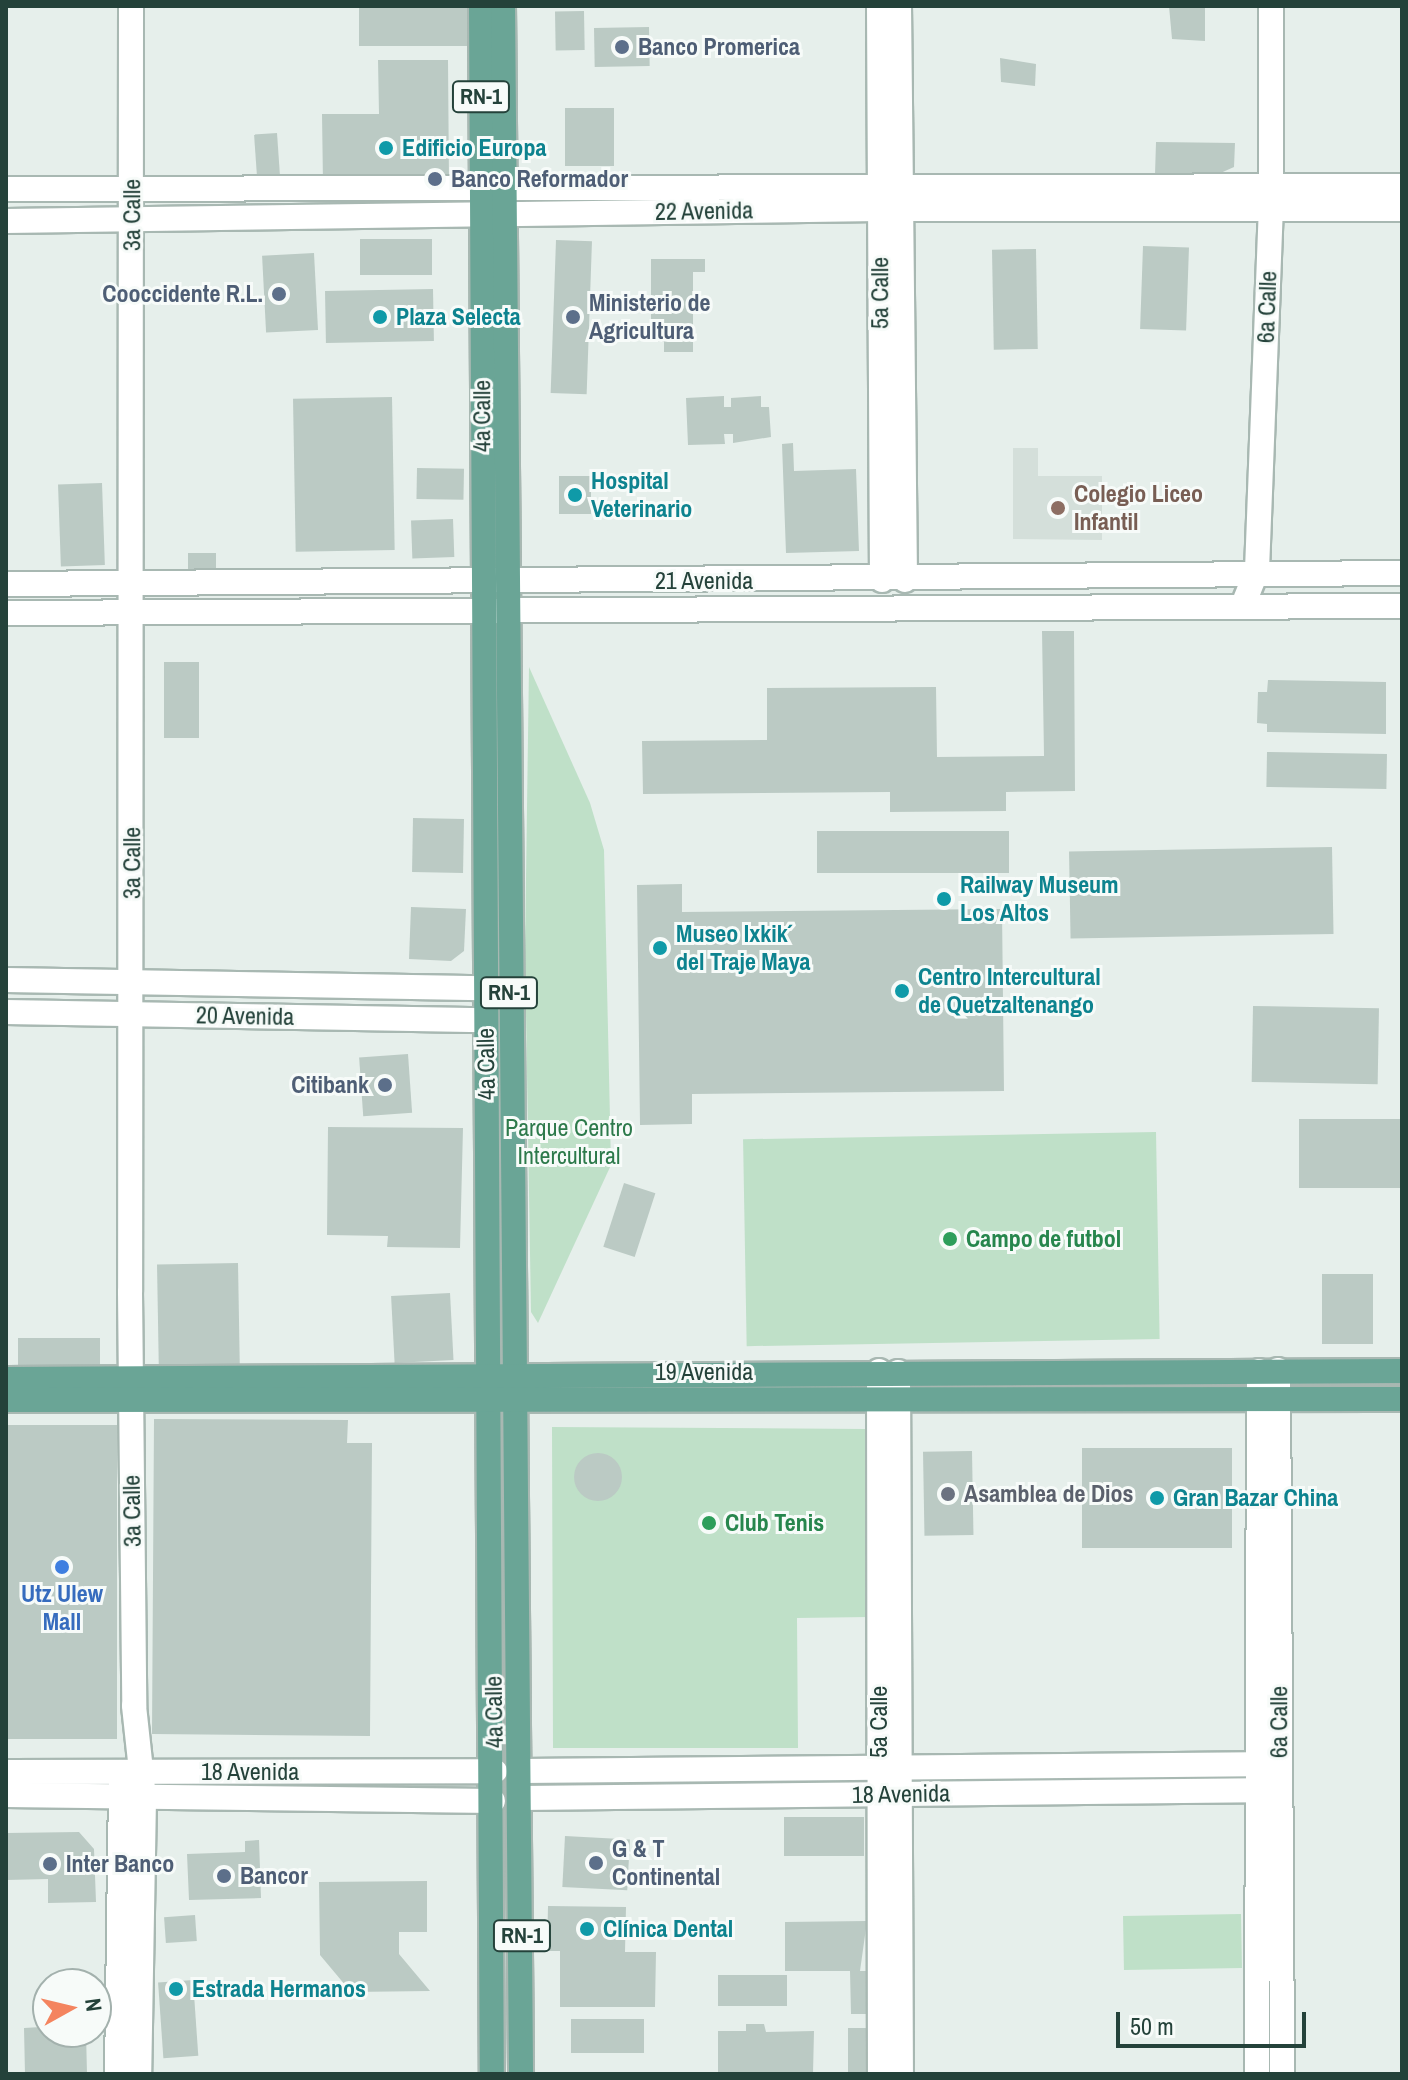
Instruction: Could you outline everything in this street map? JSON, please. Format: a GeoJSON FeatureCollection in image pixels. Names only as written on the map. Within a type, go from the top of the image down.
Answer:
{"type":"FeatureCollection","features":[{"type":"Feature","properties":{"kind":"main road","name":"4a Calle"},"geometry":{"type":"LineString","coordinates":[[481,6],[484,988],[495,1771],[492,2074]]}},
{"type":"Feature","properties":{"kind":"main road","name":"4a Calle"},"geometry":{"type":"LineString","coordinates":[[503,6],[522,1771],[521,2074]]}},
{"type":"Feature","properties":{"kind":"main road","name":"19 Avenida"},"geometry":{"type":"LineString","coordinates":[[6,1400],[131,1390],[490,1386],[888,1371],[1402,1371]]}},
{"type":"Feature","properties":{"kind":"main road","name":"19 Avenida"},"geometry":{"type":"LineString","coordinates":[[6,1379],[131,1390]]}},
{"type":"Feature","properties":{"kind":"main road","name":"19 Avenida"},"geometry":{"type":"LineString","coordinates":[[516,1385],[888,1399],[1402,1399]]}},
{"type":"Feature","properties":{"kind":"street","name":"3a Calle"},"geometry":{"type":"LineString","coordinates":[[117,2074],[128,2005],[133,1798],[130,1772],[134,1719],[131,1390],[134,1014],[131,6]]}},
{"type":"Feature","properties":{"kind":"street","name":"5a Calle"},"geometry":{"type":"LineString","coordinates":[[879,6],[890,200],[893,580]]}},
{"type":"Feature","properties":{"kind":"street","name":"5a Calle"},"geometry":{"type":"LineString","coordinates":[[890,200],[899,6]]}},
{"type":"Feature","properties":{"kind":"street","name":"6a Calle"},"geometry":{"type":"LineString","coordinates":[[1243,605],[1257,570],[1271,198],[1271,6]]}},
{"type":"Feature","properties":{"kind":"street","name":"22 Avenida"},"geometry":{"type":"LineString","coordinates":[[6,221],[481,215],[890,200],[1271,198],[1402,186]]}},
{"type":"Feature","properties":{"kind":"street","name":"22 Avenida"},"geometry":{"type":"LineString","coordinates":[[6,189],[506,187],[890,200]]}},
{"type":"Feature","properties":{"kind":"street","name":"22 Avenida"},"geometry":{"type":"LineString","coordinates":[[1271,198],[1402,209]]}},
{"type":"Feature","properties":{"kind":"street","name":"21 Avenida"},"geometry":{"type":"LineString","coordinates":[[6,584],[893,580],[1257,570],[1402,573]]}},
{"type":"Feature","properties":{"kind":"street","name":"21 Avenida"},"geometry":{"type":"LineString","coordinates":[[6,613],[1402,606]]}},
{"type":"Feature","properties":{"kind":"street","name":"20 Avenida"},"geometry":{"type":"LineString","coordinates":[[6,980],[484,988]]}},
{"type":"Feature","properties":{"kind":"street","name":"20 Avenida"},"geometry":{"type":"LineString","coordinates":[[6,1012],[485,1020]]}},
{"type":"Feature","properties":{"kind":"street","name":"6a Calle"},"geometry":{"type":"LineString","coordinates":[[1269,1370],[1268,1764],[1282,2074]]}},
{"type":"Feature","properties":{"kind":"street","name":"5a Calle"},"geometry":{"type":"LineString","coordinates":[[880,2074],[890,1768],[888,1371]]}},
{"type":"Feature","properties":{"kind":"street","name":"18 Avenida"},"geometry":{"type":"LineString","coordinates":[[522,1771],[1268,1764]]}},
{"type":"Feature","properties":{"kind":"street","name":"18 Avenida"},"geometry":{"type":"LineString","coordinates":[[6,1772],[495,1771]]}},
{"type":"Feature","properties":{"kind":"street","name":"6a Calle"},"geometry":{"type":"LineString","coordinates":[[1257,2074],[1269,1790]]}},
{"type":"Feature","properties":{"kind":"street","name":"18 Avenida"},"geometry":{"type":"LineString","coordinates":[[522,1798],[1269,1790]]}},
{"type":"Feature","properties":{"kind":"street","name":"5a Calle"},"geometry":{"type":"LineString","coordinates":[[889,1794],[901,2074]]}},
{"type":"Feature","properties":{"kind":"street","name":"18 Avenida"},"geometry":{"type":"LineString","coordinates":[[6,1795],[493,1801]]}},
{"type":"Feature","properties":{"kind":"street","name":"3a Calle"},"geometry":{"type":"LineString","coordinates":[[128,2005],[139,2074]]}},
{"type":"Feature","properties":{"kind":"shaded area","name":"Colegio Liceo Infantil"},"geometry":{"type":"Polygon","coordinates":[[[1013,448],[1038,448],[1038,476],[1102,476],[1102,540],[1013,539],[1013,448]]]}},
{"type":"Feature","properties":{"kind":"green space","name":"Parque Centro Intercultural"},"geometry":{"type":"Polygon","coordinates":[[[529,667],[590,803],[604,850],[611,1165],[538,1323],[531,1312],[525,951],[529,667]]]}},
{"type":"Feature","properties":{"kind":"green space","name":"Campo de futbol"},"geometry":{"type":"Polygon","coordinates":[[[1156,1132],[1160,1339],[747,1346],[743,1139],[1156,1132]]]}},
{"type":"Feature","properties":{"kind":"green space","name":"Club Tenis"},"geometry":{"type":"Polygon","coordinates":[[[552,1427],[865,1429],[868,1617],[797,1618],[798,1748],[553,1748],[552,1427]]]}},
{"type":"Feature","properties":{"kind":"green space"},"geometry":{"type":"Polygon","coordinates":[[[1241,1914],[1242,1968],[1124,1970],[1123,1916],[1241,1914]]]}},
{"type":"Feature","properties":{"kind":"building"},"geometry":{"type":"Polygon","coordinates":[[[359,6],[468,6],[468,46],[359,46],[359,6]]]}},
{"type":"Feature","properties":{"kind":"building"},"geometry":{"type":"Polygon","coordinates":[[[1169,6],[1205,6],[1205,41],[1172,39],[1169,6]]]}},
{"type":"Feature","properties":{"kind":"building"},"geometry":{"type":"Polygon","coordinates":[[[584,11],[585,50],[556,51],[555,12],[584,11]]]}},
{"type":"Feature","properties":{"kind":"building","name":"Banco Promerica"},"geometry":{"type":"Polygon","coordinates":[[[649,27],[650,66],[595,67],[594,28],[649,27]]]}},
{"type":"Feature","properties":{"kind":"building"},"geometry":{"type":"Polygon","coordinates":[[[1000,58],[1036,64],[1035,86],[1001,82],[1000,58]]]}},
{"type":"Feature","properties":{"kind":"building","name":"Edificio Europa"},"geometry":{"type":"Polygon","coordinates":[[[378,60],[448,60],[449,183],[323,184],[322,114],[379,114],[378,60]]]}},
{"type":"Feature","properties":{"kind":"building"},"geometry":{"type":"Polygon","coordinates":[[[565,108],[614,108],[614,166],[565,166],[565,108]]]}},
{"type":"Feature","properties":{"kind":"building"},"geometry":{"type":"Polygon","coordinates":[[[277,133],[280,176],[257,177],[254,135],[277,133]]]}},
{"type":"Feature","properties":{"kind":"building"},"geometry":{"type":"Polygon","coordinates":[[[1156,142],[1235,143],[1234,167],[1216,175],[1155,174],[1156,142]]]}},
{"type":"Feature","properties":{"kind":"building"},"geometry":{"type":"Polygon","coordinates":[[[360,239],[432,239],[432,275],[360,275],[360,239]]]}},
{"type":"Feature","properties":{"kind":"building","name":"Ministerio de Agricultura"},"geometry":{"type":"Polygon","coordinates":[[[556,240],[592,241],[587,394],[551,393],[556,240]]]}},
{"type":"Feature","properties":{"kind":"building"},"geometry":{"type":"Polygon","coordinates":[[[1143,246],[1189,248],[1186,331],[1140,329],[1143,246]]]}},
{"type":"Feature","properties":{"kind":"building"},"geometry":{"type":"Polygon","coordinates":[[[1036,249],[1038,349],[994,350],[992,250],[1036,249]]]}},
{"type":"Feature","properties":{"kind":"building"},"geometry":{"type":"Polygon","coordinates":[[[314,253],[318,330],[266,333],[262,256],[314,253]]]}},
{"type":"Feature","properties":{"kind":"building"},"geometry":{"type":"Polygon","coordinates":[[[651,259],[705,259],[705,272],[693,272],[693,352],[664,352],[664,342],[651,342],[651,259]]]}},
{"type":"Feature","properties":{"kind":"building","name":"Plaza Selecta"},"geometry":{"type":"Polygon","coordinates":[[[433,289],[434,341],[326,343],[325,291],[433,289]]]}},
{"type":"Feature","properties":{"kind":"building"},"geometry":{"type":"Polygon","coordinates":[[[724,396],[724,407],[731,407],[731,398],[761,396],[761,407],[769,407],[771,437],[733,443],[733,434],[724,434],[725,444],[688,445],[686,398],[724,396]]]}},
{"type":"Feature","properties":{"kind":"building"},"geometry":{"type":"Polygon","coordinates":[[[392,397],[395,550],[296,552],[293,399],[392,397]]]}},
{"type":"Feature","properties":{"kind":"building"},"geometry":{"type":"Polygon","coordinates":[[[793,443],[794,471],[856,469],[859,551],[786,553],[782,444],[793,443]]]}},
{"type":"Feature","properties":{"kind":"building"},"geometry":{"type":"Polygon","coordinates":[[[417,468],[464,469],[463,500],[416,499],[417,468]]]}},
{"type":"Feature","properties":{"kind":"building","name":"Hospital Veterinario"},"geometry":{"type":"Polygon","coordinates":[[[559,476],[591,476],[591,514],[559,514],[559,476]]]}},
{"type":"Feature","properties":{"kind":"building"},"geometry":{"type":"Polygon","coordinates":[[[102,483],[105,565],[61,566],[58,485],[102,483]]]}},
{"type":"Feature","properties":{"kind":"building"},"geometry":{"type":"Polygon","coordinates":[[[453,519],[454,557],[412,558],[411,520],[453,519]]]}},
{"type":"Feature","properties":{"kind":"building"},"geometry":{"type":"Polygon","coordinates":[[[188,553],[216,553],[216,580],[188,580],[188,553]]]}},
{"type":"Feature","properties":{"kind":"building"},"geometry":{"type":"Polygon","coordinates":[[[1042,631],[1074,631],[1075,791],[1006,792],[1006,811],[890,812],[890,792],[643,794],[642,741],[767,740],[767,688],[936,687],[937,757],[1044,756],[1042,631]]]}},
{"type":"Feature","properties":{"kind":"building"},"geometry":{"type":"Polygon","coordinates":[[[164,662],[199,662],[199,738],[164,738],[164,662]]]}},
{"type":"Feature","properties":{"kind":"building"},"geometry":{"type":"Polygon","coordinates":[[[1268,680],[1386,682],[1386,734],[1267,732],[1267,724],[1257,723],[1258,692],[1267,692],[1268,680]]]}},
{"type":"Feature","properties":{"kind":"building"},"geometry":{"type":"Polygon","coordinates":[[[1267,752],[1387,754],[1386,789],[1266,787],[1267,752]]]}},
{"type":"Feature","properties":{"kind":"building"},"geometry":{"type":"Polygon","coordinates":[[[413,818],[464,819],[463,873],[412,872],[413,818]]]}},
{"type":"Feature","properties":{"kind":"building"},"geometry":{"type":"Polygon","coordinates":[[[817,831],[1009,831],[1009,873],[817,873],[817,831]]]}},
{"type":"Feature","properties":{"kind":"building"},"geometry":{"type":"Polygon","coordinates":[[[1332,847],[1334,934],[1071,939],[1069,852],[1332,847]]]}},
{"type":"Feature","properties":{"kind":"building","name":"Centro Intercultural de Quetzaltenango"},"geometry":{"type":"Polygon","coordinates":[[[682,884],[682,912],[1002,909],[1004,1091],[692,1094],[692,1124],[640,1125],[637,885],[682,884]]]}},
{"type":"Feature","properties":{"kind":"building"},"geometry":{"type":"Polygon","coordinates":[[[411,907],[466,909],[464,951],[451,961],[409,959],[411,907]]]}},
{"type":"Feature","properties":{"kind":"building"},"geometry":{"type":"Polygon","coordinates":[[[1253,1006],[1379,1008],[1378,1084],[1252,1082],[1253,1006]]]}},
{"type":"Feature","properties":{"kind":"building","name":"Citibank"},"geometry":{"type":"Polygon","coordinates":[[[408,1054],[412,1113],[363,1116],[359,1057],[408,1054]]]}},
{"type":"Feature","properties":{"kind":"building"},"geometry":{"type":"Polygon","coordinates":[[[1299,1119],[1402,1119],[1402,1188],[1299,1188],[1299,1119]]]}},
{"type":"Feature","properties":{"kind":"building"},"geometry":{"type":"Polygon","coordinates":[[[328,1127],[463,1128],[460,1248],[387,1247],[388,1236],[327,1235],[328,1127]]]}},
{"type":"Feature","properties":{"kind":"building"},"geometry":{"type":"Polygon","coordinates":[[[624,1183],[655,1193],[635,1257],[603,1247],[624,1183]]]}},
{"type":"Feature","properties":{"kind":"building"},"geometry":{"type":"Polygon","coordinates":[[[238,1263],[240,1372],[159,1373],[157,1264],[238,1263]]]}},
{"type":"Feature","properties":{"kind":"building"},"geometry":{"type":"Polygon","coordinates":[[[1322,1274],[1373,1274],[1373,1344],[1322,1344],[1322,1274]]]}},
{"type":"Feature","properties":{"kind":"building"},"geometry":{"type":"Polygon","coordinates":[[[450,1293],[454,1360],[395,1363],[391,1296],[450,1293]]]}},
{"type":"Feature","properties":{"kind":"building"},"geometry":{"type":"Polygon","coordinates":[[[18,1338],[100,1338],[100,1371],[18,1371],[18,1338]]]}},
{"type":"Feature","properties":{"kind":"building"},"geometry":{"type":"Polygon","coordinates":[[[154,1419],[348,1420],[347,1443],[372,1443],[370,1736],[152,1734],[154,1419]]]}},
{"type":"Feature","properties":{"kind":"building","name":"Utz Ulew Mall"},"geometry":{"type":"Polygon","coordinates":[[[6,1425],[117,1425],[117,1739],[6,1739],[6,1425]]]}},
{"type":"Feature","properties":{"kind":"building","name":"Gran Bazar China"},"geometry":{"type":"Polygon","coordinates":[[[1082,1448],[1232,1448],[1232,1548],[1082,1548],[1082,1448]]]}},
{"type":"Feature","properties":{"kind":"building","name":"Asamblea de Dios"},"geometry":{"type":"Polygon","coordinates":[[[972,1451],[973,1535],[924,1536],[923,1452],[972,1451]]]}},
{"type":"Feature","properties":{"kind":"building"},"geometry":{"type":"Polygon","coordinates":[[[598,1453],[615,1460],[622,1477],[615,1494],[598,1501],[581,1494],[574,1477],[581,1460],[598,1453]]]}},
{"type":"Feature","properties":{"kind":"building"},"geometry":{"type":"Polygon","coordinates":[[[784,1817],[864,1817],[864,1856],[784,1856],[784,1817]]]}},
{"type":"Feature","properties":{"kind":"building","name":"Inter Banco"},"geometry":{"type":"Polygon","coordinates":[[[79,1832],[94,1849],[96,1902],[48,1903],[48,1879],[6,1880],[6,1833],[79,1832]]]}},
{"type":"Feature","properties":{"kind":"building","name":"G & T Continental"},"geometry":{"type":"Polygon","coordinates":[[[565,1836],[630,1839],[627,1890],[562,1887],[565,1836]]]}},
{"type":"Feature","properties":{"kind":"building","name":"Bancor"},"geometry":{"type":"Polygon","coordinates":[[[259,1840],[261,1898],[189,1900],[187,1854],[245,1852],[245,1841],[259,1840]]]}},
{"type":"Feature","properties":{"kind":"building"},"geometry":{"type":"Polygon","coordinates":[[[427,1881],[427,1932],[399,1932],[399,1954],[430,1991],[351,1992],[320,1955],[319,1882],[427,1881]]]}},
{"type":"Feature","properties":{"kind":"building"},"geometry":{"type":"Polygon","coordinates":[[[548,1906],[626,1907],[625,1952],[656,1952],[655,2007],[560,2007],[560,1951],[547,1951],[548,1906]]]}},
{"type":"Feature","properties":{"kind":"building"},"geometry":{"type":"Polygon","coordinates":[[[195,1915],[197,1941],[166,1943],[164,1917],[195,1915]]]}},
{"type":"Feature","properties":{"kind":"building"},"geometry":{"type":"Polygon","coordinates":[[[867,1921],[860,1971],[874,1971],[875,2014],[851,2014],[850,1971],[785,1971],[785,1922],[867,1921]]]}},
{"type":"Feature","properties":{"kind":"building"},"geometry":{"type":"Polygon","coordinates":[[[718,1975],[787,1975],[787,2006],[718,2006],[718,1975]]]}},
{"type":"Feature","properties":{"kind":"building"},"geometry":{"type":"Polygon","coordinates":[[[193,1980],[198,2056],[163,2058],[158,1982],[193,1980]]]}},
{"type":"Feature","properties":{"kind":"building"},"geometry":{"type":"Polygon","coordinates":[[[571,2019],[644,2019],[644,2053],[571,2053],[571,2019]]]}},
{"type":"Feature","properties":{"kind":"building"},"geometry":{"type":"Polygon","coordinates":[[[746,2024],[764,2024],[766,2032],[814,2031],[813,2074],[718,2074],[718,2031],[746,2031],[746,2024]]]}},
{"type":"Feature","properties":{"kind":"building"},"geometry":{"type":"Polygon","coordinates":[[[24,2028],[32,2028],[32,2048],[86,2048],[87,2074],[25,2074],[24,2028]]]}},
{"type":"Feature","properties":{"kind":"building"},"geometry":{"type":"Polygon","coordinates":[[[848,2028],[874,2028],[874,2074],[848,2074],[848,2028]]]}},
{"type":"Feature","properties":{"kind":"place","name":"Banco Promerica"},"geometry":{"type":"Point","coordinates":[622,47]}},
{"type":"Feature","properties":{"kind":"place","name":"Edificio Europa"},"geometry":{"type":"Point","coordinates":[386,148]}},
{"type":"Feature","properties":{"kind":"place","name":"Banco Reformador"},"geometry":{"type":"Point","coordinates":[435,179]}},
{"type":"Feature","properties":{"kind":"place","name":"Cooccidente R.L."},"geometry":{"type":"Point","coordinates":[279,294]}},
{"type":"Feature","properties":{"kind":"place","name":"Plaza Selecta"},"geometry":{"type":"Point","coordinates":[380,317]}},
{"type":"Feature","properties":{"kind":"place","name":"Ministerio de Agricultura"},"geometry":{"type":"Point","coordinates":[573,317]}},
{"type":"Feature","properties":{"kind":"place","name":"Hospital Veterinario"},"geometry":{"type":"Point","coordinates":[575,495]}},
{"type":"Feature","properties":{"kind":"place","name":"Colegio Liceo Infantil"},"geometry":{"type":"Point","coordinates":[1058,508]}},
{"type":"Feature","properties":{"kind":"place","name":"Railway Museum Los Altos"},"geometry":{"type":"Point","coordinates":[944,899]}},
{"type":"Feature","properties":{"kind":"place","name":"Museo Ixkik´ del Traje Maya"},"geometry":{"type":"Point","coordinates":[660,948]}},
{"type":"Feature","properties":{"kind":"place","name":"Centro Intercultural de Quetzaltenango"},"geometry":{"type":"Point","coordinates":[902,991]}},
{"type":"Feature","properties":{"kind":"place","name":"Citibank"},"geometry":{"type":"Point","coordinates":[385,1085]}},
{"type":"Feature","properties":{"kind":"place","name":"Campo de futbol"},"geometry":{"type":"Point","coordinates":[950,1239]}},
{"type":"Feature","properties":{"kind":"place","name":"Asamblea de Dios"},"geometry":{"type":"Point","coordinates":[948,1494]}},
{"type":"Feature","properties":{"kind":"place","name":"Gran Bazar China"},"geometry":{"type":"Point","coordinates":[1157,1498]}},
{"type":"Feature","properties":{"kind":"place","name":"Club Tenis"},"geometry":{"type":"Point","coordinates":[709,1523]}},
{"type":"Feature","properties":{"kind":"place","name":"Utz Ulew Mall"},"geometry":{"type":"Point","coordinates":[62,1567]}},
{"type":"Feature","properties":{"kind":"place","name":"G & T Continental"},"geometry":{"type":"Point","coordinates":[596,1863]}},
{"type":"Feature","properties":{"kind":"place","name":"Inter Banco"},"geometry":{"type":"Point","coordinates":[50,1864]}},
{"type":"Feature","properties":{"kind":"place","name":"Bancor"},"geometry":{"type":"Point","coordinates":[224,1876]}},
{"type":"Feature","properties":{"kind":"place","name":"Clínica Dental"},"geometry":{"type":"Point","coordinates":[587,1929]}},
{"type":"Feature","properties":{"kind":"place","name":"Estrada Hermanos"},"geometry":{"type":"Point","coordinates":[176,1989]}}]}
